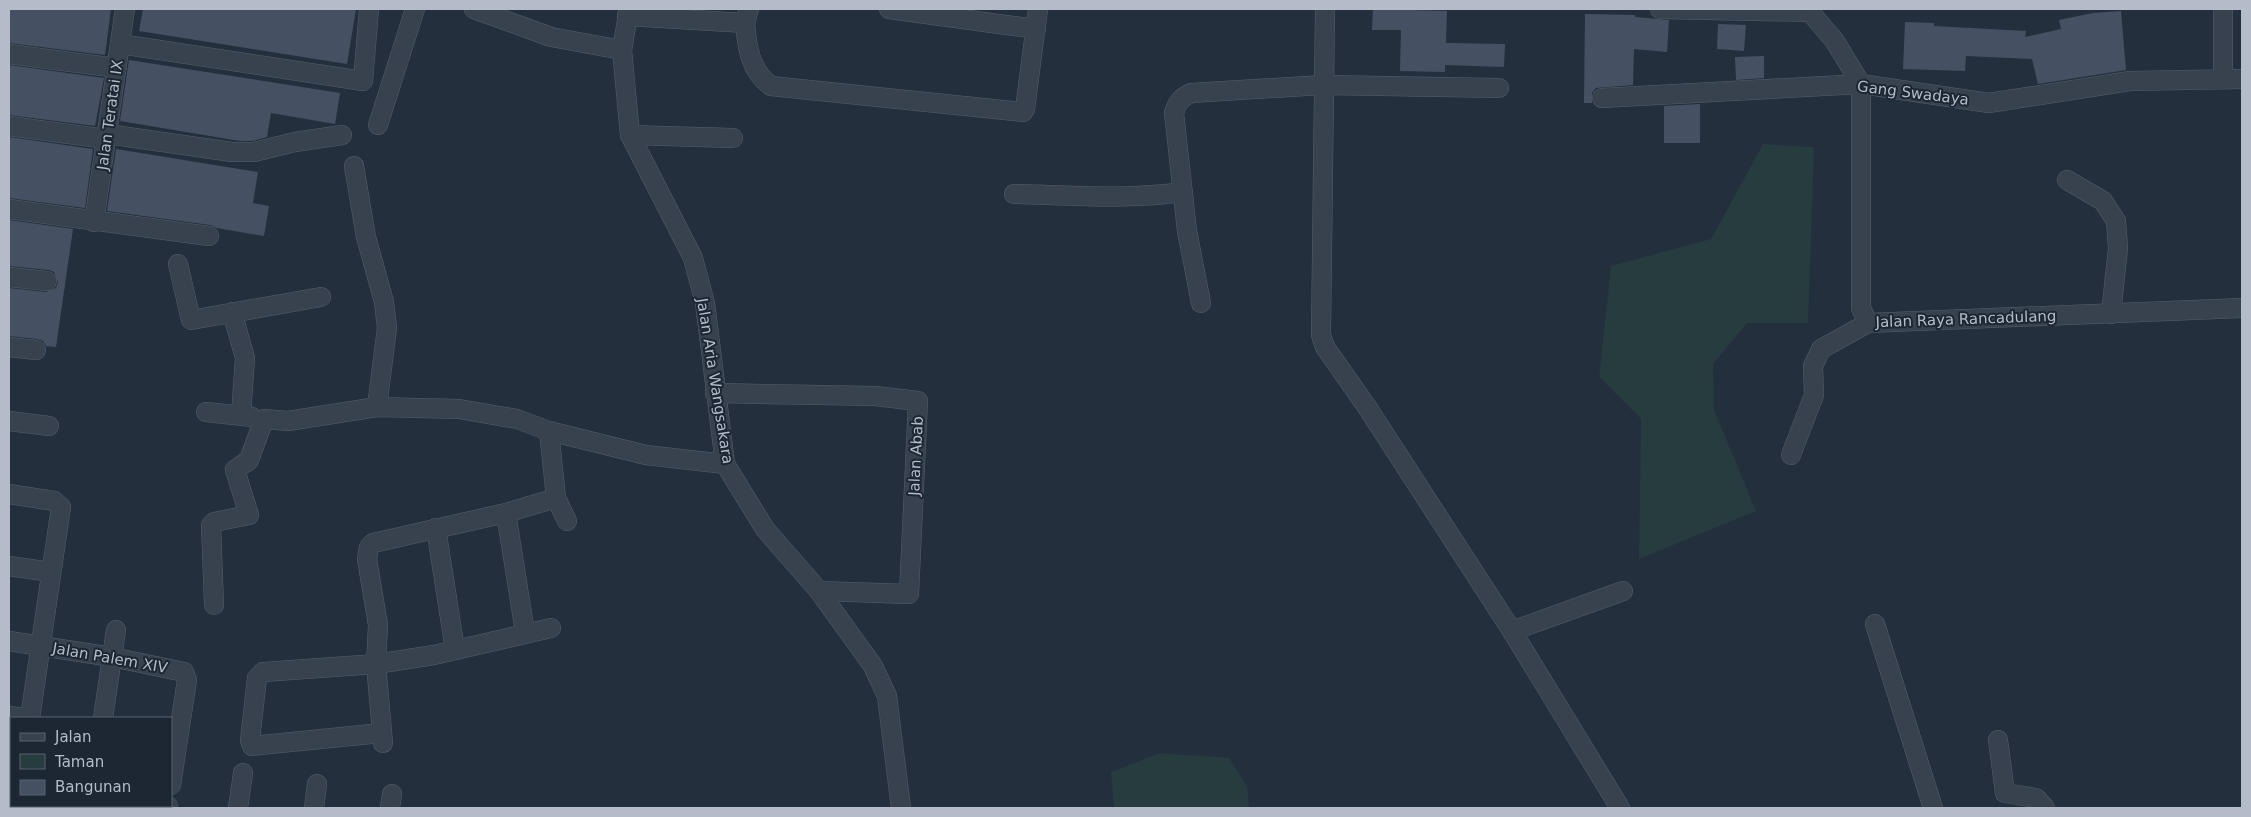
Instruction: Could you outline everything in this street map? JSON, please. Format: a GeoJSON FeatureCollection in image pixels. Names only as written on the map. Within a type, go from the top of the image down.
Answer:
{"type":"FeatureCollection","features":[{"type":"Feature","properties":{"kind":"street","name":"Jalan Teratai IX"},"geometry":{"type":"LineString","coordinates":[[94,222],[125,9]]}},
{"type":"Feature","properties":{"kind":"street"},"geometry":{"type":"LineString","coordinates":[[120,44],[363,81],[369,9]]}},
{"type":"Feature","properties":{"kind":"street"},"geometry":{"type":"LineString","coordinates":[[378,125],[415,9]]}},
{"type":"Feature","properties":{"kind":"street"},"geometry":{"type":"LineString","coordinates":[[474,9],[551,37],[622,50]]}},
{"type":"Feature","properties":{"kind":"street"},"geometry":{"type":"LineString","coordinates":[[889,9],[1036,29]]}},
{"type":"Feature","properties":{"kind":"street"},"geometry":{"type":"LineString","coordinates":[[628,12],[747,16],[748,51],[760,78],[771,86],[1023,112],[1025,109],[1038,9]]}},
{"type":"Feature","properties":{"kind":"street"},"geometry":{"type":"LineString","coordinates":[[1324,9],[1321,335],[1325,347],[1367,407],[1512,631],[1620,808]]}},
{"type":"Feature","properties":{"kind":"street"},"geometry":{"type":"LineString","coordinates":[[1660,9],[1810,11],[1834,40],[1861,84]]}},
{"type":"Feature","properties":{"kind":"street"},"geometry":{"type":"LineString","coordinates":[[2223,79],[2224,9]]}},
{"type":"Feature","properties":{"kind":"street","name":"Jalan Aria Wangsakara"},"geometry":{"type":"LineString","coordinates":[[628,12],[622,50],[630,135],[693,258],[705,302],[725,464],[766,529],[819,590],[873,666],[887,696],[901,808]]}},
{"type":"Feature","properties":{"kind":"street"},"geometry":{"type":"LineString","coordinates":[[9,54],[117,68]]}},
{"type":"Feature","properties":{"kind":"street","name":"Gang Swadaya"},"geometry":{"type":"LineString","coordinates":[[1602,98],[1861,84],[1989,103],[2130,81],[2242,79]]}},
{"type":"Feature","properties":{"kind":"street","name":"Jalan Raya Rancadulang"},"geometry":{"type":"LineString","coordinates":[[1861,84],[1861,308],[1868,323],[2242,308]]}},
{"type":"Feature","properties":{"kind":"street"},"geometry":{"type":"LineString","coordinates":[[1201,302],[1187,231],[1174,113],[1177,102],[1183,97],[1191,93],[1323,85],[1500,88]]}},
{"type":"Feature","properties":{"kind":"street"},"geometry":{"type":"LineString","coordinates":[[9,126],[232,152],[254,152],[295,142],[342,135]]}},
{"type":"Feature","properties":{"kind":"street"},"geometry":{"type":"LineString","coordinates":[[630,135],[733,138]]}},
{"type":"Feature","properties":{"kind":"street"},"geometry":{"type":"LineString","coordinates":[[354,166],[366,236],[384,302],[387,328],[377,408]]}},
{"type":"Feature","properties":{"kind":"street"},"geometry":{"type":"LineString","coordinates":[[2066,180],[2103,201],[2116,221],[2118,248],[2111,314]]}},
{"type":"Feature","properties":{"kind":"street"},"geometry":{"type":"LineString","coordinates":[[1014,194],[1118,196],[1183,192]]}},
{"type":"Feature","properties":{"kind":"street"},"geometry":{"type":"LineString","coordinates":[[9,209],[94,222],[209,236]]}},
{"type":"Feature","properties":{"kind":"street"},"geometry":{"type":"LineString","coordinates":[[178,264],[191,320],[320,297]]}},
{"type":"Feature","properties":{"kind":"street"},"geometry":{"type":"LineString","coordinates":[[9,277],[47,281]]}},
{"type":"Feature","properties":{"kind":"street"},"geometry":{"type":"LineString","coordinates":[[232,312],[244,358],[241,415]]}},
{"type":"Feature","properties":{"kind":"street"},"geometry":{"type":"LineString","coordinates":[[1790,455],[1814,395],[1813,366],[1821,349],[1868,323]]}},
{"type":"Feature","properties":{"kind":"street"},"geometry":{"type":"LineString","coordinates":[[9,347],[36,350]]}},
{"type":"Feature","properties":{"kind":"street","name":"Jalan Abab"},"geometry":{"type":"LineString","coordinates":[[715,393],[875,396],[918,401],[909,594],[819,590]]}},
{"type":"Feature","properties":{"kind":"street"},"geometry":{"type":"LineString","coordinates":[[206,412],[288,421],[377,408],[459,409],[517,419],[549,431],[646,455],[725,464]]}},
{"type":"Feature","properties":{"kind":"street"},"geometry":{"type":"LineString","coordinates":[[214,605],[211,526],[214,522],[250,516],[235,472],[237,468],[249,460],[264,419]]}},
{"type":"Feature","properties":{"kind":"street"},"geometry":{"type":"LineString","coordinates":[[9,420],[49,426]]}},
{"type":"Feature","properties":{"kind":"street"},"geometry":{"type":"LineString","coordinates":[[549,431],[556,498],[567,521]]}},
{"type":"Feature","properties":{"kind":"street"},"geometry":{"type":"LineString","coordinates":[[9,494],[54,502],[60,505],[61,511],[30,717]]}},
{"type":"Feature","properties":{"kind":"street"},"geometry":{"type":"LineString","coordinates":[[551,628],[525,632],[455,650],[376,664],[263,672],[257,678],[250,740],[252,746],[382,738],[376,664],[378,625],[367,559],[372,543],[506,513],[556,498]]}},
{"type":"Feature","properties":{"kind":"street"},"geometry":{"type":"LineString","coordinates":[[506,513],[525,632]]}},
{"type":"Feature","properties":{"kind":"street"},"geometry":{"type":"LineString","coordinates":[[436,528],[455,650]]}},
{"type":"Feature","properties":{"kind":"street"},"geometry":{"type":"LineString","coordinates":[[9,566],[51,572]]}},
{"type":"Feature","properties":{"kind":"street"},"geometry":{"type":"LineString","coordinates":[[1512,631],[1623,590]]}},
{"type":"Feature","properties":{"kind":"street"},"geometry":{"type":"LineString","coordinates":[[1875,624],[1933,808]]}},
{"type":"Feature","properties":{"kind":"street"},"geometry":{"type":"LineString","coordinates":[[103,717],[116,630]]}},
{"type":"Feature","properties":{"kind":"street","name":"Jalan Palem XIV"},"geometry":{"type":"LineString","coordinates":[[9,641],[112,656],[180,670],[186,676],[172,778]]}},
{"type":"Feature","properties":{"kind":"street"},"geometry":{"type":"LineString","coordinates":[[1998,740],[2005,794],[2036,798],[2045,808]]}},
{"type":"Feature","properties":{"kind":"street"},"geometry":{"type":"LineString","coordinates":[[238,808],[243,773]]}},
{"type":"Feature","properties":{"kind":"street"},"geometry":{"type":"LineString","coordinates":[[314,808],[317,784]]}},
{"type":"Feature","properties":{"kind":"green space"},"geometry":{"type":"Polygon","coordinates":[[[1763,144],[1814,147],[1808,323],[1747,323],[1713,364],[1714,410],[1756,511],[1639,559],[1641,419],[1599,377],[1611,266],[1711,239],[1763,144]]]}},
{"type":"Feature","properties":{"kind":"green space"},"geometry":{"type":"Polygon","coordinates":[[[1160,753],[1229,758],[1247,786],[1249,808],[1114,808],[1111,772],[1160,753]]]}},
{"type":"Feature","properties":{"kind":"building"},"geometry":{"type":"Polygon","coordinates":[[[9,9],[111,9],[105,55],[9,43],[9,9]]]}},
{"type":"Feature","properties":{"kind":"building"},"geometry":{"type":"Polygon","coordinates":[[[143,9],[356,9],[347,64],[139,31],[143,9]]]}},
{"type":"Feature","properties":{"kind":"building"},"geometry":{"type":"Polygon","coordinates":[[[1373,9],[1447,11],[1446,43],[1505,44],[1504,67],[1445,65],[1445,72],[1400,71],[1401,30],[1372,30],[1373,9]]]}},
{"type":"Feature","properties":{"kind":"building"},"geometry":{"type":"Polygon","coordinates":[[[2121,11],[2126,70],[2038,84],[2032,59],[1966,56],[1965,71],[1903,69],[1905,22],[1934,23],[1934,26],[2026,31],[2025,37],[2061,29],[2059,20],[2093,13],[2121,11]]]}},
{"type":"Feature","properties":{"kind":"building"},"geometry":{"type":"Polygon","coordinates":[[[1585,14],[1635,15],[1635,17],[1669,20],[1667,52],[1634,49],[1633,85],[1596,88],[1592,93],[1592,103],[1584,103],[1585,14]]]}},
{"type":"Feature","properties":{"kind":"building"},"geometry":{"type":"Polygon","coordinates":[[[1718,24],[1746,25],[1744,51],[1717,49],[1718,24]]]}},
{"type":"Feature","properties":{"kind":"building"},"geometry":{"type":"Polygon","coordinates":[[[1764,56],[1764,78],[1736,80],[1735,57],[1764,56]]]}},
{"type":"Feature","properties":{"kind":"building"},"geometry":{"type":"Polygon","coordinates":[[[129,60],[340,93],[335,124],[271,113],[267,137],[253,141],[240,141],[120,121],[129,60]]]}},
{"type":"Feature","properties":{"kind":"building"},"geometry":{"type":"Polygon","coordinates":[[[9,65],[104,78],[95,126],[9,115],[9,65]]]}},
{"type":"Feature","properties":{"kind":"building"},"geometry":{"type":"Polygon","coordinates":[[[1700,104],[1700,143],[1664,143],[1664,106],[1700,104]]]}},
{"type":"Feature","properties":{"kind":"building"},"geometry":{"type":"Polygon","coordinates":[[[9,137],[93,149],[85,208],[9,198],[9,137]]]}},
{"type":"Feature","properties":{"kind":"building"},"geometry":{"type":"Polygon","coordinates":[[[116,149],[258,172],[253,203],[269,206],[264,236],[217,228],[210,225],[107,211],[116,149]]]}},
{"type":"Feature","properties":{"kind":"building"},"geometry":{"type":"Polygon","coordinates":[[[9,220],[73,229],[56,347],[46,346],[43,341],[37,339],[9,336],[9,288],[46,292],[56,288],[58,282],[54,272],[49,270],[9,266],[9,220]]]}}]}
